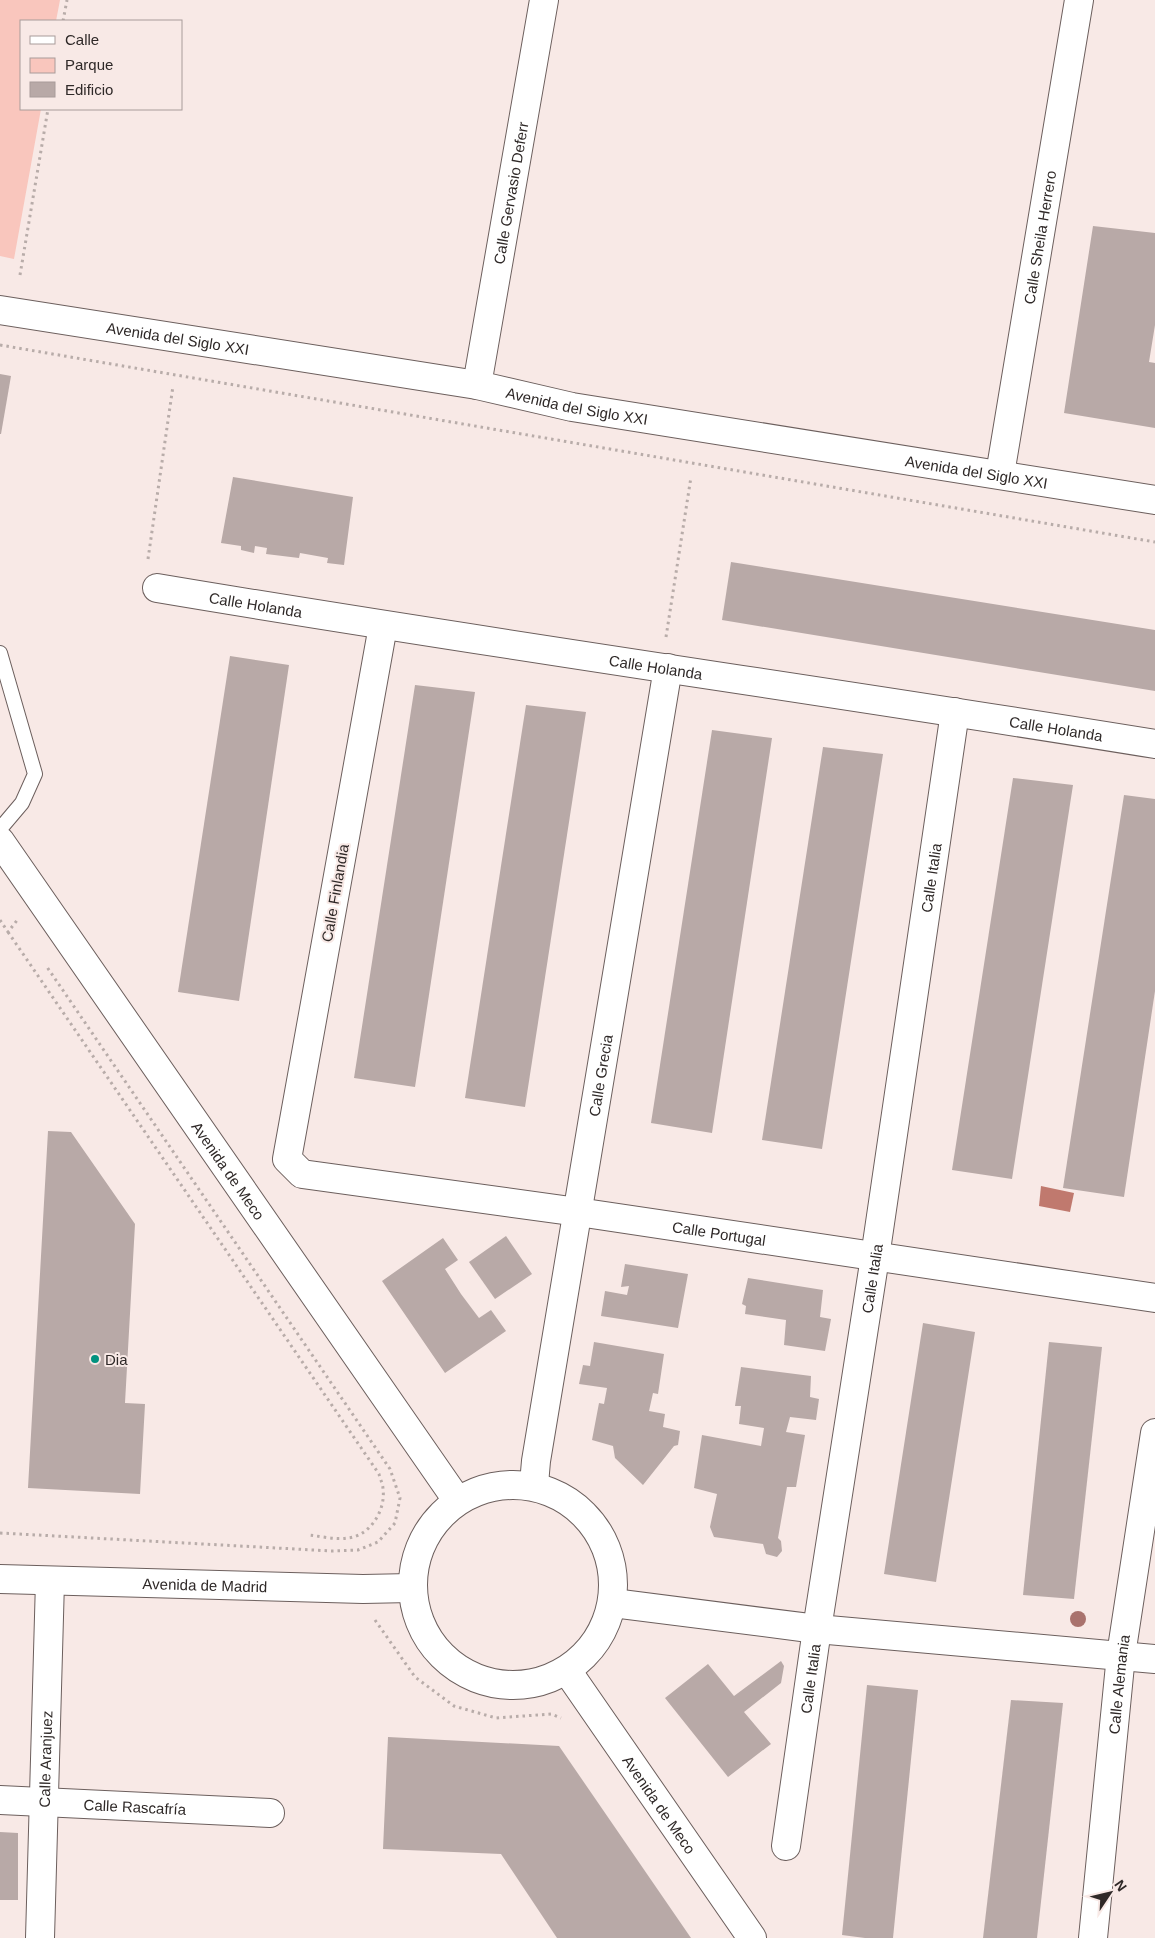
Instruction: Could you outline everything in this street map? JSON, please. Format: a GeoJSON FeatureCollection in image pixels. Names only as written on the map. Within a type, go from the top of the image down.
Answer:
{"type":"FeatureCollection","features":[{"type":"Feature","properties":{"kind":"street","name":"Calle Gervasio Deferr"},"geometry":{"type":"LineString","coordinates":[[477,385],[544,0]]}},
{"type":"Feature","properties":{"kind":"street","name":"Calle Sheila Herrero"},"geometry":{"type":"LineString","coordinates":[[1000,474],[1079,0]]}},
{"type":"Feature","properties":{"kind":"street","name":"Avenida del Siglo XXI"},"geometry":{"type":"LineString","coordinates":[[0,310],[477,385],[572,407],[1155,500]]}},
{"type":"Feature","properties":{"kind":"street","name":"Calle Holanda"},"geometry":{"type":"LineString","coordinates":[[152,577],[383,626],[668,668],[1155,744]]}},
{"type":"Feature","properties":{"kind":"street","name":"Calle Finlandia"},"geometry":{"type":"LineString","coordinates":[[287,1159],[383,626]]}},
{"type":"Feature","properties":{"kind":"street","name":"Calle Grecia"},"geometry":{"type":"LineString","coordinates":[[534,1484],[536,1461],[668,668]]}},
{"type":"Feature","properties":{"kind":"street","name":"Calle Italia"},"geometry":{"type":"LineString","coordinates":[[786,1846],[955,712]]}},
{"type":"Feature","properties":{"kind":"street","name":"Avenida de Meco"},"geometry":{"type":"LineString","coordinates":[[0,841],[457,1500]]}},
{"type":"Feature","properties":{"kind":"street","name":"Calle Portugal"},"geometry":{"type":"LineString","coordinates":[[287,1159],[302,1174],[578,1212],[1155,1298]]}},
{"type":"Feature","properties":{"kind":"street","name":"Calle Alemania"},"geometry":{"type":"LineString","coordinates":[[1093,1938],[1121,1655],[1155,1433]]}},
{"type":"Feature","properties":{"kind":"street"},"geometry":{"type":"LineString","coordinates":[[507,1484],[534,1484],[560,1496],[586,1520],[596,1535],[601,1543],[611,1572],[613,1603],[606,1628],[592,1651],[568,1672],[531,1684],[498,1683],[466,1674],[440,1653],[421,1621],[411,1588],[415,1561],[425,1538],[438,1519],[457,1500],[483,1490],[507,1484]]}},
{"type":"Feature","properties":{"kind":"street","name":"Avenida de Madrid"},"geometry":{"type":"LineString","coordinates":[[0,1579],[411,1588]]}},
{"type":"Feature","properties":{"kind":"street","name":"Calle Aranjuez"},"geometry":{"type":"LineString","coordinates":[[40,1938],[50,1581]]}},
{"type":"Feature","properties":{"kind":"street"},"geometry":{"type":"LineString","coordinates":[[613,1603],[817,1629],[1155,1659]]}},
{"type":"Feature","properties":{"kind":"street","name":"Avenida de Meco"},"geometry":{"type":"LineString","coordinates":[[568,1672],[752,1938]]}},
{"type":"Feature","properties":{"kind":"street","name":"Calle Rascafría"},"geometry":{"type":"LineString","coordinates":[[0,1800],[270,1813]]}},
{"type":"Feature","properties":{"kind":"lane"},"geometry":{"type":"LineString","coordinates":[[0,652],[35,774],[22,803],[0,829]]}},
{"type":"Feature","properties":{"kind":"path"},"geometry":{"type":"LineString","coordinates":[[63,20],[67,0]]}},
{"type":"Feature","properties":{"kind":"path"},"geometry":{"type":"LineString","coordinates":[[20,275],[48,110]]}},
{"type":"Feature","properties":{"kind":"path"},"geometry":{"type":"LineString","coordinates":[[0,345],[1155,542]]}},
{"type":"Feature","properties":{"kind":"path"},"geometry":{"type":"LineString","coordinates":[[152,577],[173,386]]}},
{"type":"Feature","properties":{"kind":"path"},"geometry":{"type":"LineString","coordinates":[[665,641],[690,477]]}},
{"type":"Feature","properties":{"kind":"path"},"geometry":{"type":"LineString","coordinates":[[12,916],[17,920],[21,930]]}},
{"type":"Feature","properties":{"kind":"path"},"geometry":{"type":"LineString","coordinates":[[0,920],[379,1474],[384,1490],[382,1507],[373,1524],[362,1533],[348,1538],[308,1535]]}},
{"type":"Feature","properties":{"kind":"path"},"geometry":{"type":"LineString","coordinates":[[8,932],[17,920]]}},
{"type":"Feature","properties":{"kind":"path"},"geometry":{"type":"LineString","coordinates":[[0,1533],[332,1551],[358,1550],[378,1542],[395,1523],[400,1498],[390,1469],[44,963]]}},
{"type":"Feature","properties":{"kind":"path"},"geometry":{"type":"LineString","coordinates":[[369,1617],[376,1620],[415,1677],[454,1706],[496,1718],[551,1714],[568,1721]]}},
{"type":"Feature","properties":{"kind":"green space"},"geometry":{"type":"Polygon","coordinates":[[[0,0],[60,0],[56,20],[20,20],[20,110],[41,110],[14,259],[0,256],[0,0]]]}},
{"type":"Feature","properties":{"kind":"shaded area"},"geometry":{"type":"Polygon","coordinates":[[[1041,1186],[1074,1193],[1070,1212],[1039,1206],[1041,1186]]]}},
{"type":"Feature","properties":{"kind":"building"},"geometry":{"type":"Polygon","coordinates":[[[1093,226],[1155,233],[1155,325],[1149,362],[1155,363],[1155,428],[1064,413],[1093,226]]]}},
{"type":"Feature","properties":{"kind":"building"},"geometry":{"type":"Polygon","coordinates":[[[0,374],[11,376],[1,434],[0,434],[0,374]]]}},
{"type":"Feature","properties":{"kind":"building"},"geometry":{"type":"Polygon","coordinates":[[[233,477],[353,497],[344,565],[327,563],[328,558],[300,553],[299,558],[266,554],[267,548],[255,546],[254,553],[241,550],[241,546],[221,543],[233,477]]]}},
{"type":"Feature","properties":{"kind":"building"},"geometry":{"type":"Polygon","coordinates":[[[731,562],[1155,630],[1155,691],[722,620],[731,562]]]}},
{"type":"Feature","properties":{"kind":"building"},"geometry":{"type":"Polygon","coordinates":[[[230,656],[289,665],[239,1001],[178,992],[230,656]]]}},
{"type":"Feature","properties":{"kind":"building"},"geometry":{"type":"Polygon","coordinates":[[[415,685],[475,692],[415,1087],[354,1078],[415,685]]]}},
{"type":"Feature","properties":{"kind":"building"},"geometry":{"type":"Polygon","coordinates":[[[526,705],[586,712],[525,1107],[465,1098],[526,705]]]}},
{"type":"Feature","properties":{"kind":"building"},"geometry":{"type":"Polygon","coordinates":[[[712,730],[772,738],[712,1133],[651,1123],[712,730]]]}},
{"type":"Feature","properties":{"kind":"building"},"geometry":{"type":"Polygon","coordinates":[[[823,747],[883,754],[822,1149],[762,1140],[823,747]]]}},
{"type":"Feature","properties":{"kind":"building"},"geometry":{"type":"Polygon","coordinates":[[[1013,778],[1073,785],[1012,1179],[952,1170],[1013,778]]]}},
{"type":"Feature","properties":{"kind":"building"},"geometry":{"type":"Polygon","coordinates":[[[1124,795],[1155,799],[1155,991],[1124,1197],[1063,1188],[1124,795]]]}},
{"type":"Feature","properties":{"kind":"building"},"geometry":{"type":"Polygon","coordinates":[[[48,1131],[71,1132],[135,1224],[125,1403],[145,1404],[140,1494],[28,1488],[48,1131]]]}},
{"type":"Feature","properties":{"kind":"building"},"geometry":{"type":"Polygon","coordinates":[[[506,1236],[532,1274],[495,1299],[469,1262],[506,1236]]]}},
{"type":"Feature","properties":{"kind":"building"},"geometry":{"type":"Polygon","coordinates":[[[443,1238],[458,1260],[445,1269],[461,1294],[479,1318],[491,1310],[506,1331],[445,1373],[382,1281],[443,1238]]]}},
{"type":"Feature","properties":{"kind":"building"},"geometry":{"type":"Polygon","coordinates":[[[625,1264],[688,1274],[678,1328],[601,1316],[605,1291],[627,1295],[629,1286],[621,1287],[625,1264]]]}},
{"type":"Feature","properties":{"kind":"building"},"geometry":{"type":"Polygon","coordinates":[[[748,1278],[823,1290],[820,1317],[831,1319],[825,1351],[784,1345],[786,1320],[745,1314],[746,1306],[742,1304],[748,1278]]]}},
{"type":"Feature","properties":{"kind":"building"},"geometry":{"type":"Polygon","coordinates":[[[923,1323],[975,1332],[936,1582],[884,1574],[923,1323]]]}},
{"type":"Feature","properties":{"kind":"building"},"geometry":{"type":"Polygon","coordinates":[[[594,1342],[664,1354],[658,1394],[653,1393],[649,1411],[665,1414],[663,1427],[680,1431],[678,1445],[674,1446],[643,1485],[615,1458],[613,1446],[592,1440],[599,1403],[604,1404],[607,1388],[579,1384],[583,1365],[590,1366],[594,1342]]]}},
{"type":"Feature","properties":{"kind":"building"},"geometry":{"type":"Polygon","coordinates":[[[1049,1342],[1102,1347],[1074,1599],[1023,1595],[1049,1342]]]}},
{"type":"Feature","properties":{"kind":"building"},"geometry":{"type":"Polygon","coordinates":[[[741,1367],[811,1376],[810,1397],[819,1399],[816,1420],[790,1417],[786,1432],[805,1435],[796,1487],[787,1487],[778,1538],[781,1541],[782,1551],[777,1557],[766,1554],[763,1544],[714,1537],[710,1527],[717,1494],[694,1488],[702,1435],[761,1446],[764,1428],[739,1424],[741,1406],[735,1406],[741,1367]]]}},
{"type":"Feature","properties":{"kind":"building"},"geometry":{"type":"Polygon","coordinates":[[[781,1661],[784,1666],[781,1683],[744,1712],[771,1744],[728,1777],[665,1698],[708,1664],[734,1696],[781,1661]]]}},
{"type":"Feature","properties":{"kind":"building"},"geometry":{"type":"Polygon","coordinates":[[[867,1685],[918,1690],[893,1938],[865,1938],[842,1935],[867,1685]]]}},
{"type":"Feature","properties":{"kind":"building"},"geometry":{"type":"Polygon","coordinates":[[[1011,1700],[1063,1703],[1037,1938],[983,1938],[1011,1700]]]}},
{"type":"Feature","properties":{"kind":"building"},"geometry":{"type":"Polygon","coordinates":[[[388,1737],[559,1746],[691,1938],[557,1938],[501,1854],[383,1849],[388,1737]]]}},
{"type":"Feature","properties":{"kind":"building"},"geometry":{"type":"Polygon","coordinates":[[[0,1832],[18,1833],[18,1900],[0,1900],[0,1832]]]}},
{"type":"Feature","properties":{"kind":"place","name":"Dia"},"geometry":{"type":"Point","coordinates":[95,1359]}}]}
